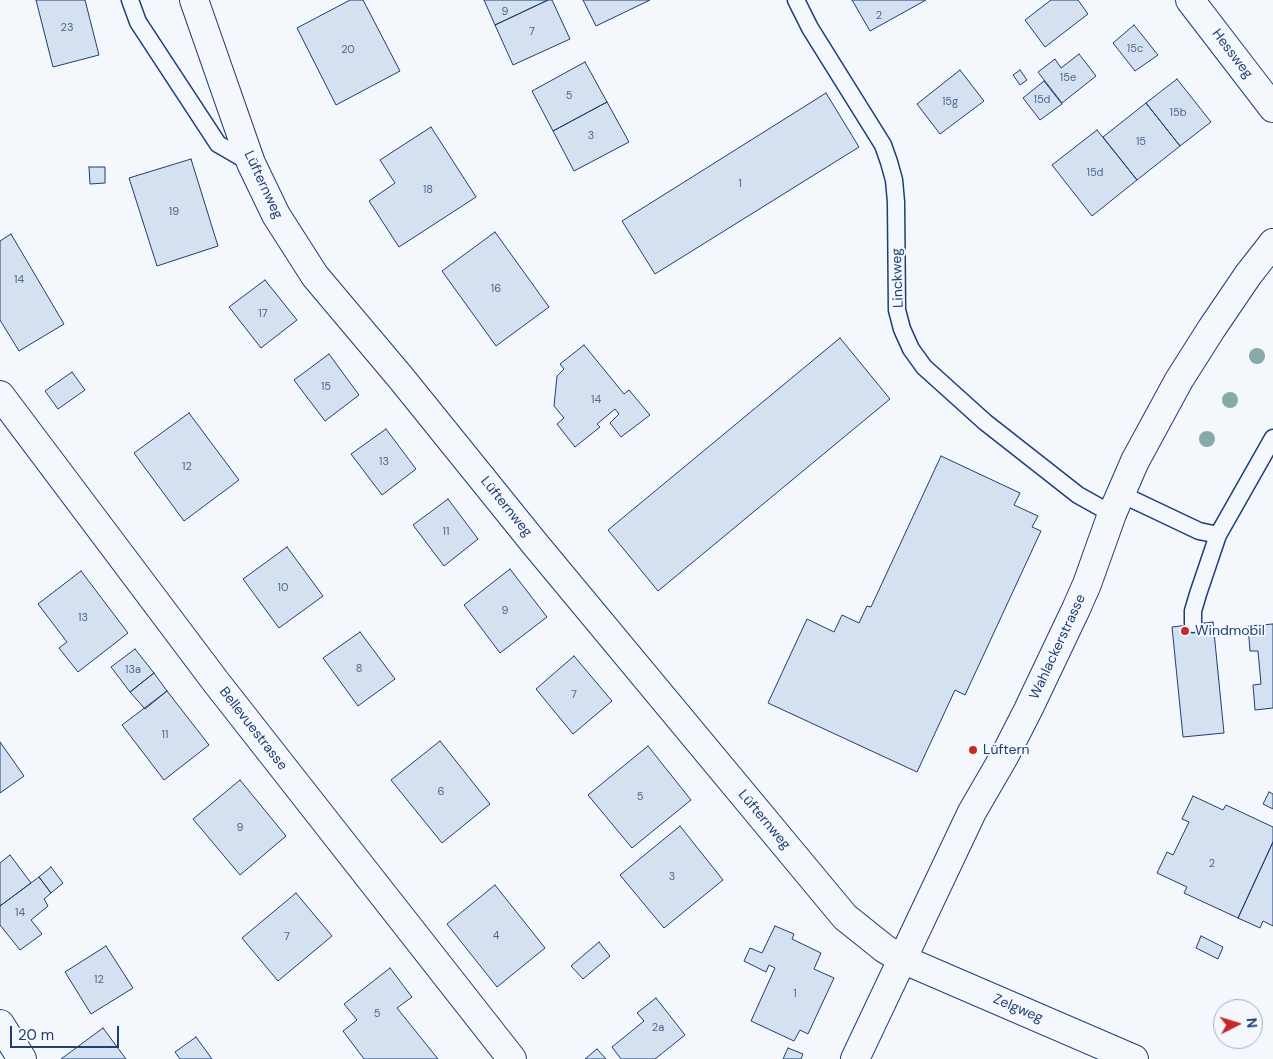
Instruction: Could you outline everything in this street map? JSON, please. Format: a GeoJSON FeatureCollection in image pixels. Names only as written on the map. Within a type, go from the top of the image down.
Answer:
{"type":"FeatureCollection","features":[{"type":"Feature","properties":{"kind":"street","name":"Lüfternweg"},"geometry":{"type":"LineString","coordinates":[[194,0],[251,163],[276,215],[315,276],[845,917],[885,949],[902,959]]}},
{"type":"Feature","properties":{"kind":"street","name":"Hessweg"},"geometry":{"type":"LineString","coordinates":[[1190,0],[1273,108]]}},
{"type":"Feature","properties":{"kind":"street","name":"Wahlackerstrasse"},"geometry":{"type":"LineString","coordinates":[[855,1059],[972,812],[1022,723],[1076,609],[1116,504],[1135,462],[1179,380],[1243,283],[1273,242]]}},
{"type":"Feature","properties":{"kind":"street","name":"Bellevuestrasse"},"geometry":{"type":"LineString","coordinates":[[0,395],[216,682],[512,1059]]}},
{"type":"Feature","properties":{"kind":"street","name":"Zelgweg"},"geometry":{"type":"LineString","coordinates":[[902,959],[1134,1059]]}},
{"type":"Feature","properties":{"kind":"street"},"geometry":{"type":"LineString","coordinates":[[0,1024],[22,1059]]}},
{"type":"Feature","properties":{"kind":"lane"},"geometry":{"type":"LineString","coordinates":[[130,0],[138,22],[218,144],[251,163]]}},
{"type":"Feature","properties":{"kind":"lane","name":"Linckweg"},"geometry":{"type":"LineString","coordinates":[[796,0],[810,28],[883,145],[889,162],[894,180],[896,202],[898,310],[902,328],[911,349],[924,367],[985,422],[1078,495],[1116,504],[1199,531],[1218,535]]}},
{"type":"Feature","properties":{"kind":"lane"},"geometry":{"type":"LineString","coordinates":[[1193,624],[1193,611],[1218,535],[1273,438]]}},
{"type":"Feature","properties":{"kind":"building"},"geometry":{"type":"Polygon","coordinates":[[[36,0],[85,0],[99,55],[53,67],[36,0]]]}},
{"type":"Feature","properties":{"kind":"building"},"geometry":{"type":"Polygon","coordinates":[[[350,0],[363,0],[400,71],[336,105],[297,28],[350,0]]]}},
{"type":"Feature","properties":{"kind":"building"},"geometry":{"type":"Polygon","coordinates":[[[484,0],[548,0],[495,25],[484,0]]]}},
{"type":"Feature","properties":{"kind":"building"},"geometry":{"type":"Polygon","coordinates":[[[548,0],[552,0],[570,39],[513,65],[495,25],[548,0]]]}},
{"type":"Feature","properties":{"kind":"building"},"geometry":{"type":"Polygon","coordinates":[[[583,0],[650,0],[596,26],[583,0]]]}},
{"type":"Feature","properties":{"kind":"building"},"geometry":{"type":"Polygon","coordinates":[[[852,0],[926,0],[870,31],[852,0]]]}},
{"type":"Feature","properties":{"kind":"building"},"geometry":{"type":"Polygon","coordinates":[[[1051,0],[1078,0],[1088,14],[1045,47],[1025,20],[1051,0]]]}},
{"type":"Feature","properties":{"kind":"building"},"geometry":{"type":"Polygon","coordinates":[[[1134,25],[1158,55],[1135,71],[1113,43],[1134,25]]]}},
{"type":"Feature","properties":{"kind":"building"},"geometry":{"type":"Polygon","coordinates":[[[1079,54],[1096,76],[1062,103],[1038,72],[1055,59],[1061,68],[1079,54]]]}},
{"type":"Feature","properties":{"kind":"building"},"geometry":{"type":"Polygon","coordinates":[[[585,62],[607,102],[553,131],[532,91],[585,62]]]}},
{"type":"Feature","properties":{"kind":"building"},"geometry":{"type":"Polygon","coordinates":[[[960,70],[984,101],[940,134],[917,104],[960,70]]]}},
{"type":"Feature","properties":{"kind":"building"},"geometry":{"type":"Polygon","coordinates":[[[1020,70],[1027,80],[1020,85],[1013,75],[1020,70]]]}},
{"type":"Feature","properties":{"kind":"building"},"geometry":{"type":"Polygon","coordinates":[[[1177,79],[1211,122],[1180,146],[1146,103],[1177,79]]]}},
{"type":"Feature","properties":{"kind":"building"},"geometry":{"type":"Polygon","coordinates":[[[1044,81],[1062,104],[1040,120],[1023,98],[1044,81]]]}},
{"type":"Feature","properties":{"kind":"building"},"geometry":{"type":"Polygon","coordinates":[[[826,93],[859,147],[655,274],[622,221],[826,93]]]}},
{"type":"Feature","properties":{"kind":"building"},"geometry":{"type":"Polygon","coordinates":[[[607,102],[629,142],[574,171],[553,131],[607,102]]]}},
{"type":"Feature","properties":{"kind":"building"},"geometry":{"type":"Polygon","coordinates":[[[1146,103],[1180,146],[1137,180],[1103,137],[1146,103]]]}},
{"type":"Feature","properties":{"kind":"building"},"geometry":{"type":"Polygon","coordinates":[[[431,127],[476,197],[399,247],[369,201],[395,183],[380,160],[431,127]]]}},
{"type":"Feature","properties":{"kind":"building"},"geometry":{"type":"Polygon","coordinates":[[[1097,130],[1137,180],[1092,216],[1052,165],[1097,130]]]}},
{"type":"Feature","properties":{"kind":"building"},"geometry":{"type":"Polygon","coordinates":[[[191,159],[218,246],[157,266],[129,178],[191,159]]]}},
{"type":"Feature","properties":{"kind":"building"},"geometry":{"type":"Polygon","coordinates":[[[89,167],[105,167],[105,183],[90,184],[89,167]]]}},
{"type":"Feature","properties":{"kind":"building"},"geometry":{"type":"Polygon","coordinates":[[[495,232],[549,307],[496,346],[442,271],[495,232]]]}},
{"type":"Feature","properties":{"kind":"building"},"geometry":{"type":"Polygon","coordinates":[[[11,234],[64,324],[19,351],[0,320],[0,241],[11,234]]]}},
{"type":"Feature","properties":{"kind":"building"},"geometry":{"type":"Polygon","coordinates":[[[265,280],[297,320],[261,348],[229,307],[265,280]]]}},
{"type":"Feature","properties":{"kind":"building"},"geometry":{"type":"Polygon","coordinates":[[[840,338],[890,399],[658,591],[608,530],[840,338]]]}},
{"type":"Feature","properties":{"kind":"building"},"geometry":{"type":"Polygon","coordinates":[[[584,345],[624,394],[629,390],[650,415],[621,437],[610,423],[619,414],[615,409],[597,424],[600,427],[575,447],[557,424],[564,418],[554,406],[557,376],[564,369],[560,364],[584,345]]]}},
{"type":"Feature","properties":{"kind":"building"},"geometry":{"type":"Polygon","coordinates":[[[329,354],[359,395],[325,421],[294,380],[329,354]]]}},
{"type":"Feature","properties":{"kind":"building"},"geometry":{"type":"Polygon","coordinates":[[[72,372],[85,390],[58,409],[45,391],[72,372]]]}},
{"type":"Feature","properties":{"kind":"building"},"geometry":{"type":"Polygon","coordinates":[[[189,413],[239,480],[184,521],[134,453],[189,413]]]}},
{"type":"Feature","properties":{"kind":"building"},"geometry":{"type":"Polygon","coordinates":[[[386,429],[416,469],[382,495],[351,454],[386,429]]]}},
{"type":"Feature","properties":{"kind":"building"},"geometry":{"type":"Polygon","coordinates":[[[941,456],[1020,493],[1014,505],[1038,516],[1032,527],[1041,531],[965,695],[955,690],[917,772],[768,703],[807,619],[834,632],[842,615],[859,623],[867,606],[871,607],[941,456]]]}},
{"type":"Feature","properties":{"kind":"building"},"geometry":{"type":"Polygon","coordinates":[[[448,499],[478,539],[444,566],[413,525],[448,499]]]}},
{"type":"Feature","properties":{"kind":"building"},"geometry":{"type":"Polygon","coordinates":[[[287,547],[323,596],[279,628],[243,579],[287,547]]]}},
{"type":"Feature","properties":{"kind":"building"},"geometry":{"type":"Polygon","coordinates":[[[510,569],[547,617],[500,653],[464,605],[510,569]]]}},
{"type":"Feature","properties":{"kind":"building"},"geometry":{"type":"Polygon","coordinates":[[[81,571],[128,633],[78,672],[59,648],[67,642],[38,604],[81,571]]]}},
{"type":"Feature","properties":{"kind":"building"},"geometry":{"type":"Polygon","coordinates":[[[1213,622],[1224,733],[1183,737],[1172,627],[1213,622]]]}},
{"type":"Feature","properties":{"kind":"building"},"geometry":{"type":"Polygon","coordinates":[[[1273,624],[1273,708],[1255,710],[1253,685],[1261,684],[1258,651],[1250,651],[1248,626],[1273,624]]]}},
{"type":"Feature","properties":{"kind":"building"},"geometry":{"type":"Polygon","coordinates":[[[360,632],[395,679],[358,706],[323,658],[360,632]]]}},
{"type":"Feature","properties":{"kind":"building"},"geometry":{"type":"Polygon","coordinates":[[[135,649],[154,673],[130,692],[111,667],[135,649]]]}},
{"type":"Feature","properties":{"kind":"building"},"geometry":{"type":"Polygon","coordinates":[[[574,656],[612,701],[573,734],[536,689],[574,656]]]}},
{"type":"Feature","properties":{"kind":"building"},"geometry":{"type":"Polygon","coordinates":[[[154,673],[167,691],[145,709],[130,692],[154,673]]]}},
{"type":"Feature","properties":{"kind":"building"},"geometry":{"type":"Polygon","coordinates":[[[167,691],[209,745],[164,780],[122,725],[167,691]]]}},
{"type":"Feature","properties":{"kind":"building"},"geometry":{"type":"Polygon","coordinates":[[[440,741],[490,804],[442,843],[391,780],[440,741]]]}},
{"type":"Feature","properties":{"kind":"building"},"geometry":{"type":"Polygon","coordinates":[[[0,742],[24,776],[0,793],[0,742]]]}},
{"type":"Feature","properties":{"kind":"building"},"geometry":{"type":"Polygon","coordinates":[[[648,746],[691,800],[632,848],[588,795],[648,746]]]}},
{"type":"Feature","properties":{"kind":"building"},"geometry":{"type":"Polygon","coordinates":[[[240,780],[286,836],[240,875],[193,819],[240,780]]]}},
{"type":"Feature","properties":{"kind":"building"},"geometry":{"type":"Polygon","coordinates":[[[1269,792],[1273,794],[1273,809],[1263,804],[1269,792]]]}},
{"type":"Feature","properties":{"kind":"building"},"geometry":{"type":"Polygon","coordinates":[[[1193,796],[1223,810],[1226,805],[1273,827],[1273,842],[1238,918],[1184,893],[1187,887],[1157,873],[1167,852],[1173,855],[1189,822],[1182,819],[1193,796]]]}},
{"type":"Feature","properties":{"kind":"building"},"geometry":{"type":"Polygon","coordinates":[[[680,826],[723,880],[664,928],[620,875],[680,826]]]}},
{"type":"Feature","properties":{"kind":"building"},"geometry":{"type":"Polygon","coordinates":[[[1273,842],[1273,926],[1263,921],[1260,928],[1238,918],[1273,842]]]}},
{"type":"Feature","properties":{"kind":"building"},"geometry":{"type":"Polygon","coordinates":[[[10,855],[31,883],[0,906],[0,863],[10,855]]]}},
{"type":"Feature","properties":{"kind":"building"},"geometry":{"type":"Polygon","coordinates":[[[51,867],[63,883],[51,893],[39,877],[51,867]]]}},
{"type":"Feature","properties":{"kind":"building"},"geometry":{"type":"Polygon","coordinates":[[[39,877],[51,893],[44,899],[48,906],[31,920],[42,934],[20,950],[0,925],[0,906],[39,877]]]}},
{"type":"Feature","properties":{"kind":"building"},"geometry":{"type":"Polygon","coordinates":[[[495,885],[545,948],[497,987],[447,924],[495,885]]]}},
{"type":"Feature","properties":{"kind":"building"},"geometry":{"type":"Polygon","coordinates":[[[296,893],[332,936],[278,981],[242,938],[296,893]]]}},
{"type":"Feature","properties":{"kind":"building"},"geometry":{"type":"Polygon","coordinates":[[[775,926],[794,934],[792,939],[821,953],[814,969],[834,978],[808,1034],[800,1030],[794,1041],[751,1021],[775,968],[769,965],[766,972],[744,961],[750,948],[762,953],[775,926]]]}},
{"type":"Feature","properties":{"kind":"building"},"geometry":{"type":"Polygon","coordinates":[[[1201,936],[1223,947],[1218,959],[1196,948],[1201,936]]]}},
{"type":"Feature","properties":{"kind":"building"},"geometry":{"type":"Polygon","coordinates":[[[599,942],[610,956],[583,979],[571,966],[599,942]]]}},
{"type":"Feature","properties":{"kind":"building"},"geometry":{"type":"Polygon","coordinates":[[[106,946],[133,988],[91,1014],[65,972],[106,946]]]}},
{"type":"Feature","properties":{"kind":"building"},"geometry":{"type":"Polygon","coordinates":[[[390,968],[412,997],[397,1008],[438,1059],[364,1059],[343,1031],[357,1020],[344,1004],[390,968]]]}},
{"type":"Feature","properties":{"kind":"building"},"geometry":{"type":"Polygon","coordinates":[[[656,998],[685,1035],[655,1059],[621,1059],[612,1047],[644,1021],[637,1013],[656,998]]]}},
{"type":"Feature","properties":{"kind":"building"},"geometry":{"type":"Polygon","coordinates":[[[103,1028],[126,1059],[61,1059],[103,1028]]]}},
{"type":"Feature","properties":{"kind":"building"},"geometry":{"type":"Polygon","coordinates":[[[196,1037],[212,1059],[180,1059],[175,1052],[196,1037]]]}},
{"type":"Feature","properties":{"kind":"building"},"geometry":{"type":"Polygon","coordinates":[[[788,1048],[803,1054],[801,1059],[783,1059],[788,1048]]]}},
{"type":"Feature","properties":{"kind":"building"},"geometry":{"type":"Polygon","coordinates":[[[597,1049],[606,1059],[585,1059],[597,1049]]]}},
{"type":"Feature","properties":{"kind":"place","name":"Windmobil"},"geometry":{"type":"Point","coordinates":[1185,631]}},
{"type":"Feature","properties":{"kind":"place","name":"Lüftern"},"geometry":{"type":"Point","coordinates":[973,750]}}]}
